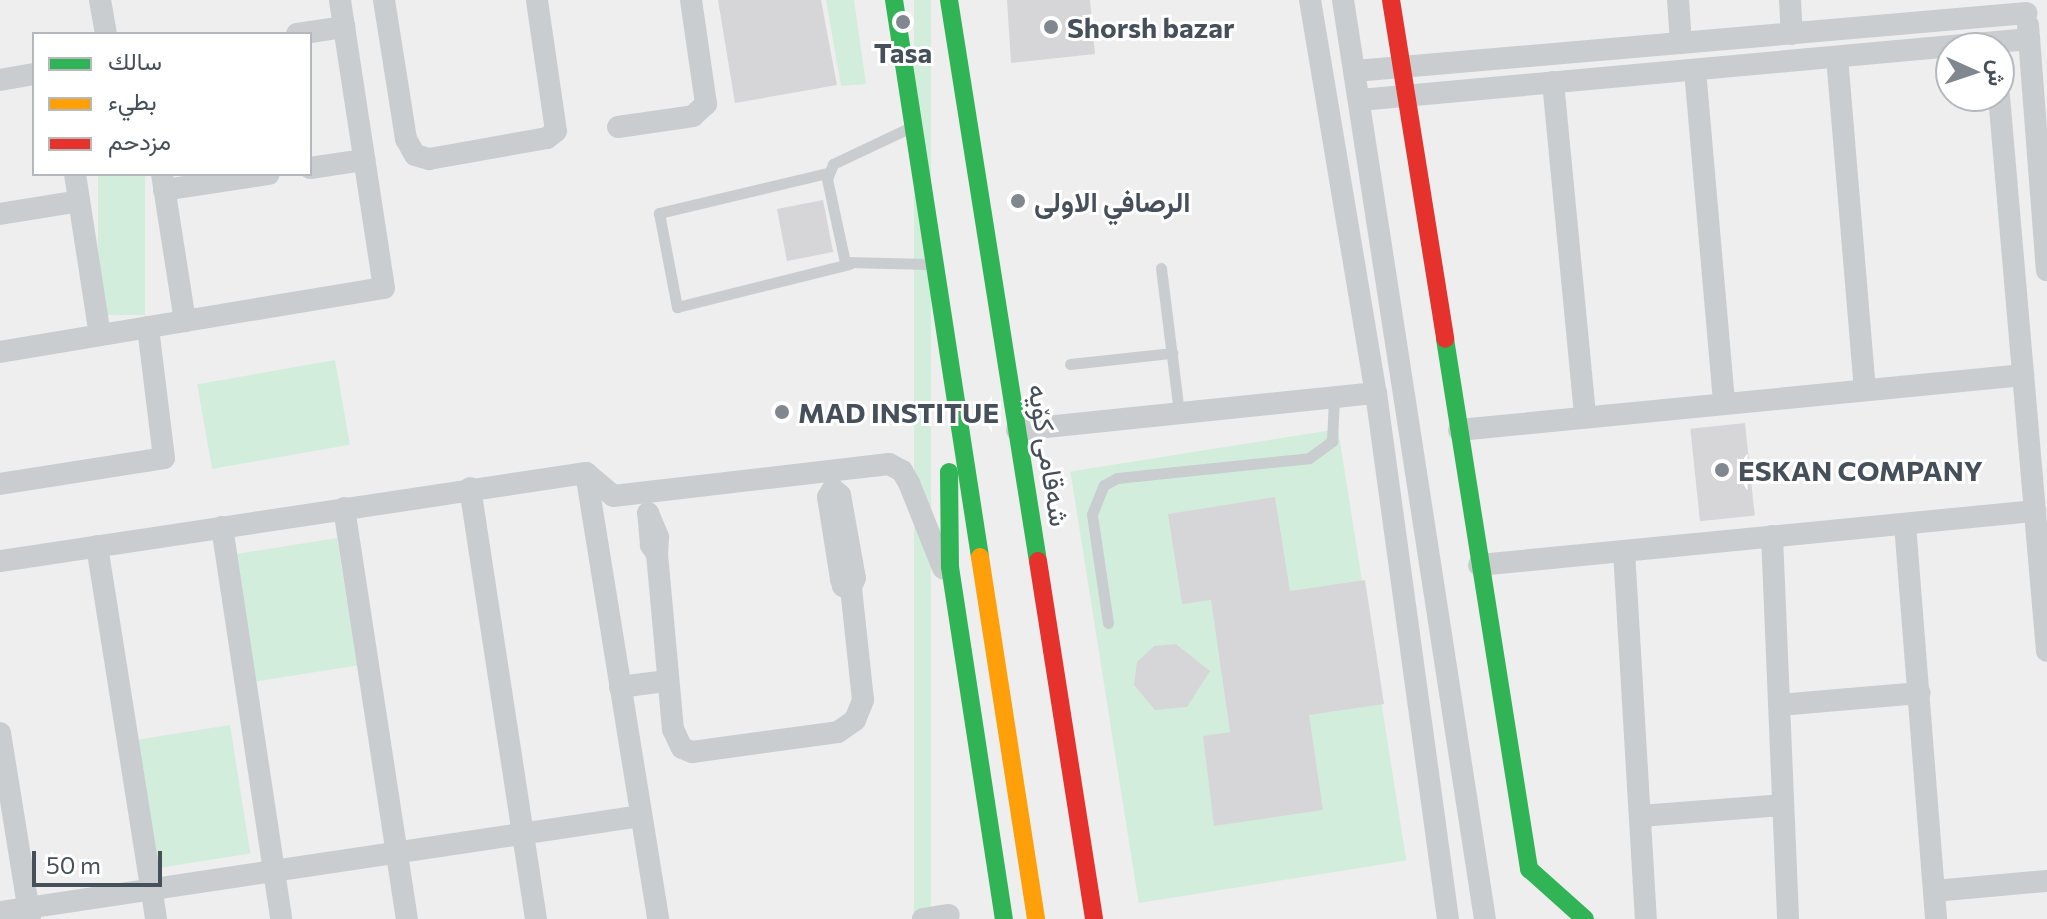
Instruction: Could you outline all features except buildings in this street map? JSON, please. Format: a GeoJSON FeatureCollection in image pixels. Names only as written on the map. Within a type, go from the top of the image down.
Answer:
{"type":"FeatureCollection","features":[{"type":"Feature","properties":{"kind":"main road"},"geometry":{"type":"LineString","coordinates":[[894,0],[1036,919]]}},
{"type":"Feature","properties":{"kind":"main road","name":"شەقامی کۆیە"},"geometry":{"type":"LineString","coordinates":[[949,0],[1094,919]]}},
{"type":"Feature","properties":{"kind":"main road"},"geometry":{"type":"LineString","coordinates":[[1391,0],[1529,869],[1585,919]]}},
{"type":"Feature","properties":{"kind":"main road"},"geometry":{"type":"LineString","coordinates":[[947,341],[953,591],[1004,919]]}},
{"type":"Feature","properties":{"kind":"main road"},"geometry":{"type":"LineString","coordinates":[[1074,780],[1112,905]]}},
{"type":"Feature","properties":{"kind":"main road"},"geometry":{"type":"LineString","coordinates":[[982,909],[986,813]]}},
{"type":"Feature","properties":{"kind":"street"},"geometry":{"type":"LineString","coordinates":[[100,0],[106,32]]}},
{"type":"Feature","properties":{"kind":"street"},"geometry":{"type":"LineString","coordinates":[[0,352],[384,288],[340,0]]}},
{"type":"Feature","properties":{"kind":"street"},"geometry":{"type":"LineString","coordinates":[[384,0],[406,139],[415,155],[429,159],[547,138],[556,131],[537,0]]}},
{"type":"Feature","properties":{"kind":"street"},"geometry":{"type":"LineString","coordinates":[[618,127],[693,116],[706,104],[691,0]]}},
{"type":"Feature","properties":{"kind":"street"},"geometry":{"type":"LineString","coordinates":[[1310,0],[1376,393],[1448,919]]}},
{"type":"Feature","properties":{"kind":"street"},"geometry":{"type":"LineString","coordinates":[[1343,0],[1485,919]]}},
{"type":"Feature","properties":{"kind":"street"},"geometry":{"type":"LineString","coordinates":[[1678,0],[1681,43]]}},
{"type":"Feature","properties":{"kind":"street"},"geometry":{"type":"LineString","coordinates":[[1790,0],[1792,34]]}},
{"type":"Feature","properties":{"kind":"street"},"geometry":{"type":"LineString","coordinates":[[1355,71],[1792,34],[1991,8],[2027,7],[2042,149],[2047,270]]}},
{"type":"Feature","properties":{"kind":"street"},"geometry":{"type":"LineString","coordinates":[[1991,8],[1993,32]]}},
{"type":"Feature","properties":{"kind":"street"},"geometry":{"type":"LineString","coordinates":[[310,32],[344,27]]}},
{"type":"Feature","properties":{"kind":"street"},"geometry":{"type":"LineString","coordinates":[[2015,41],[2029,39]]}},
{"type":"Feature","properties":{"kind":"street"},"geometry":{"type":"LineString","coordinates":[[1360,100],[1935,50]]}},
{"type":"Feature","properties":{"kind":"street"},"geometry":{"type":"LineString","coordinates":[[1837,57],[1865,388]]}},
{"type":"Feature","properties":{"kind":"street"},"geometry":{"type":"LineString","coordinates":[[1695,70],[1724,402]]}},
{"type":"Feature","properties":{"kind":"street"},"geometry":{"type":"LineString","coordinates":[[0,80],[32,74]]}},
{"type":"Feature","properties":{"kind":"street"},"geometry":{"type":"LineString","coordinates":[[1553,82],[1585,417]]}},
{"type":"Feature","properties":{"kind":"street"},"geometry":{"type":"LineString","coordinates":[[2000,112],[2047,651]]}},
{"type":"Feature","properties":{"kind":"street"},"geometry":{"type":"LineString","coordinates":[[312,168],[364,160]]}},
{"type":"Feature","properties":{"kind":"street"},"geometry":{"type":"LineString","coordinates":[[75,176],[100,335]]}},
{"type":"Feature","properties":{"kind":"street"},"geometry":{"type":"LineString","coordinates":[[185,321],[163,182],[242,176]]}},
{"type":"Feature","properties":{"kind":"street"},"geometry":{"type":"LineString","coordinates":[[0,214],[79,201]]}},
{"type":"Feature","properties":{"kind":"street"},"geometry":{"type":"LineString","coordinates":[[0,484],[164,458],[148,327]]}},
{"type":"Feature","properties":{"kind":"street"},"geometry":{"type":"LineString","coordinates":[[1459,430],[2023,375]]}},
{"type":"Feature","properties":{"kind":"street"},"geometry":{"type":"LineString","coordinates":[[1017,430],[1376,393]]}},
{"type":"Feature","properties":{"kind":"street"},"geometry":{"type":"LineString","coordinates":[[0,561],[586,473],[613,496],[889,464],[902,471],[909,483],[953,591]]}},
{"type":"Feature","properties":{"kind":"street"},"geometry":{"type":"LineString","coordinates":[[586,473],[658,919]]}},
{"type":"Feature","properties":{"kind":"street"},"geometry":{"type":"LineString","coordinates":[[470,488],[536,919]]}},
{"type":"Feature","properties":{"kind":"street"},"geometry":{"type":"LineString","coordinates":[[344,508],[407,919]]}},
{"type":"Feature","properties":{"kind":"street"},"geometry":{"type":"LineString","coordinates":[[1479,565],[2035,511]]}},
{"type":"Feature","properties":{"kind":"street"},"geometry":{"type":"LineString","coordinates":[[1905,524],[1936,919]]}},
{"type":"Feature","properties":{"kind":"street"},"geometry":{"type":"LineString","coordinates":[[222,527],[281,919]]}},
{"type":"Feature","properties":{"kind":"street"},"geometry":{"type":"LineString","coordinates":[[1772,536],[1788,919]]}},
{"type":"Feature","properties":{"kind":"street"},"geometry":{"type":"LineString","coordinates":[[97,546],[156,919]]}},
{"type":"Feature","properties":{"kind":"street"},"geometry":{"type":"LineString","coordinates":[[1624,551],[1646,919]]}},
{"type":"Feature","properties":{"kind":"street"},"geometry":{"type":"LineString","coordinates":[[657,554],[665,681],[675,740],[692,752],[847,727],[863,700],[851,587]]}},
{"type":"Feature","properties":{"kind":"street"},"geometry":{"type":"LineString","coordinates":[[620,687],[665,681]]}},
{"type":"Feature","properties":{"kind":"street"},"geometry":{"type":"LineString","coordinates":[[1779,705],[1919,693]]}},
{"type":"Feature","properties":{"kind":"street"},"geometry":{"type":"LineString","coordinates":[[0,733],[29,913]]}},
{"type":"Feature","properties":{"kind":"street"},"geometry":{"type":"LineString","coordinates":[[1640,816],[1783,805]]}},
{"type":"Feature","properties":{"kind":"street"},"geometry":{"type":"LineString","coordinates":[[0,912],[29,913],[151,889],[640,816]]}},
{"type":"Feature","properties":{"kind":"street"},"geometry":{"type":"LineString","coordinates":[[1934,891],[2047,881]]}},
{"type":"Feature","properties":{"kind":"street"},"geometry":{"type":"LineString","coordinates":[[923,919],[949,915]]}},
{"type":"Feature","properties":{"kind":"lane"},"geometry":{"type":"LineString","coordinates":[[850,264],[839,251],[827,173],[833,164],[913,126]]}},
{"type":"Feature","properties":{"kind":"lane"},"geometry":{"type":"LineString","coordinates":[[827,173],[659,213],[677,307],[850,264],[935,264]]}},
{"type":"Feature","properties":{"kind":"lane"},"geometry":{"type":"LineString","coordinates":[[1161,268],[1179,413]]}},
{"type":"Feature","properties":{"kind":"lane"},"geometry":{"type":"LineString","coordinates":[[1070,364],[1172,353]]}},
{"type":"Feature","properties":{"kind":"lane"},"geometry":{"type":"LineString","coordinates":[[1108,623],[1092,514],[1104,485],[1117,478],[1309,458],[1332,441],[1334,398]]}},
{"type":"Feature","properties":{"kind":"green space"},"geometry":{"type":"Polygon","coordinates":[[[826,0],[854,0],[866,84],[841,86],[826,0]]]}},
{"type":"Feature","properties":{"kind":"green space"},"geometry":{"type":"Polygon","coordinates":[[[914,0],[931,0],[931,919],[914,919],[914,0]]]}},
{"type":"Feature","properties":{"kind":"green space"},"geometry":{"type":"Polygon","coordinates":[[[98,176],[145,176],[145,315],[98,315],[98,176]]]}},
{"type":"Feature","properties":{"kind":"green space"},"geometry":{"type":"Polygon","coordinates":[[[335,360],[350,445],[212,469],[197,384],[335,360]]]}},
{"type":"Feature","properties":{"kind":"green space"},"geometry":{"type":"Polygon","coordinates":[[[1338,429],[1406,861],[1139,903],[1070,471],[1338,429]]]}},
{"type":"Feature","properties":{"kind":"green space"},"geometry":{"type":"Polygon","coordinates":[[[337,538],[357,665],[254,682],[234,554],[337,538]]]}},
{"type":"Feature","properties":{"kind":"green space"},"geometry":{"type":"Polygon","coordinates":[[[230,725],[250,853],[148,870],[127,741],[230,725]]]}},
{"type":"Feature","properties":{"kind":"traffic: fast"},"geometry":{"type":"LineString","coordinates":[[894,0],[980,557]]}},
{"type":"Feature","properties":{"kind":"traffic: fast"},"geometry":{"type":"LineString","coordinates":[[949,0],[1038,561]]}},
{"type":"Feature","properties":{"kind":"traffic: fast"},"geometry":{"type":"LineString","coordinates":[[1445,339],[1529,869],[1585,919]]}},
{"type":"Feature","properties":{"kind":"traffic: fast"},"geometry":{"type":"LineString","coordinates":[[949,472],[950,567],[1004,919]]}},
{"type":"Feature","properties":{"kind":"traffic: slow"},"geometry":{"type":"LineString","coordinates":[[980,557],[1036,919]]}},
{"type":"Feature","properties":{"kind":"traffic: jam"},"geometry":{"type":"LineString","coordinates":[[1391,0],[1445,339]]}},
{"type":"Feature","properties":{"kind":"traffic: jam"},"geometry":{"type":"LineString","coordinates":[[1038,561],[1094,919]]}},
{"type":"Feature","properties":{"kind":"place","name":"Tasa"},"geometry":{"type":"Point","coordinates":[903,22]}},
{"type":"Feature","properties":{"kind":"place","name":"Shorsh bazar"},"geometry":{"type":"Point","coordinates":[1051,27]}},
{"type":"Feature","properties":{"kind":"place","name":"الرصافي الاولى"},"geometry":{"type":"Point","coordinates":[1018,201]}},
{"type":"Feature","properties":{"kind":"place","name":"MAD INSTITUE"},"geometry":{"type":"Point","coordinates":[782,412]}},
{"type":"Feature","properties":{"kind":"place","name":"ESKAN COMPANY"},"geometry":{"type":"Point","coordinates":[1722,470]}}]}
